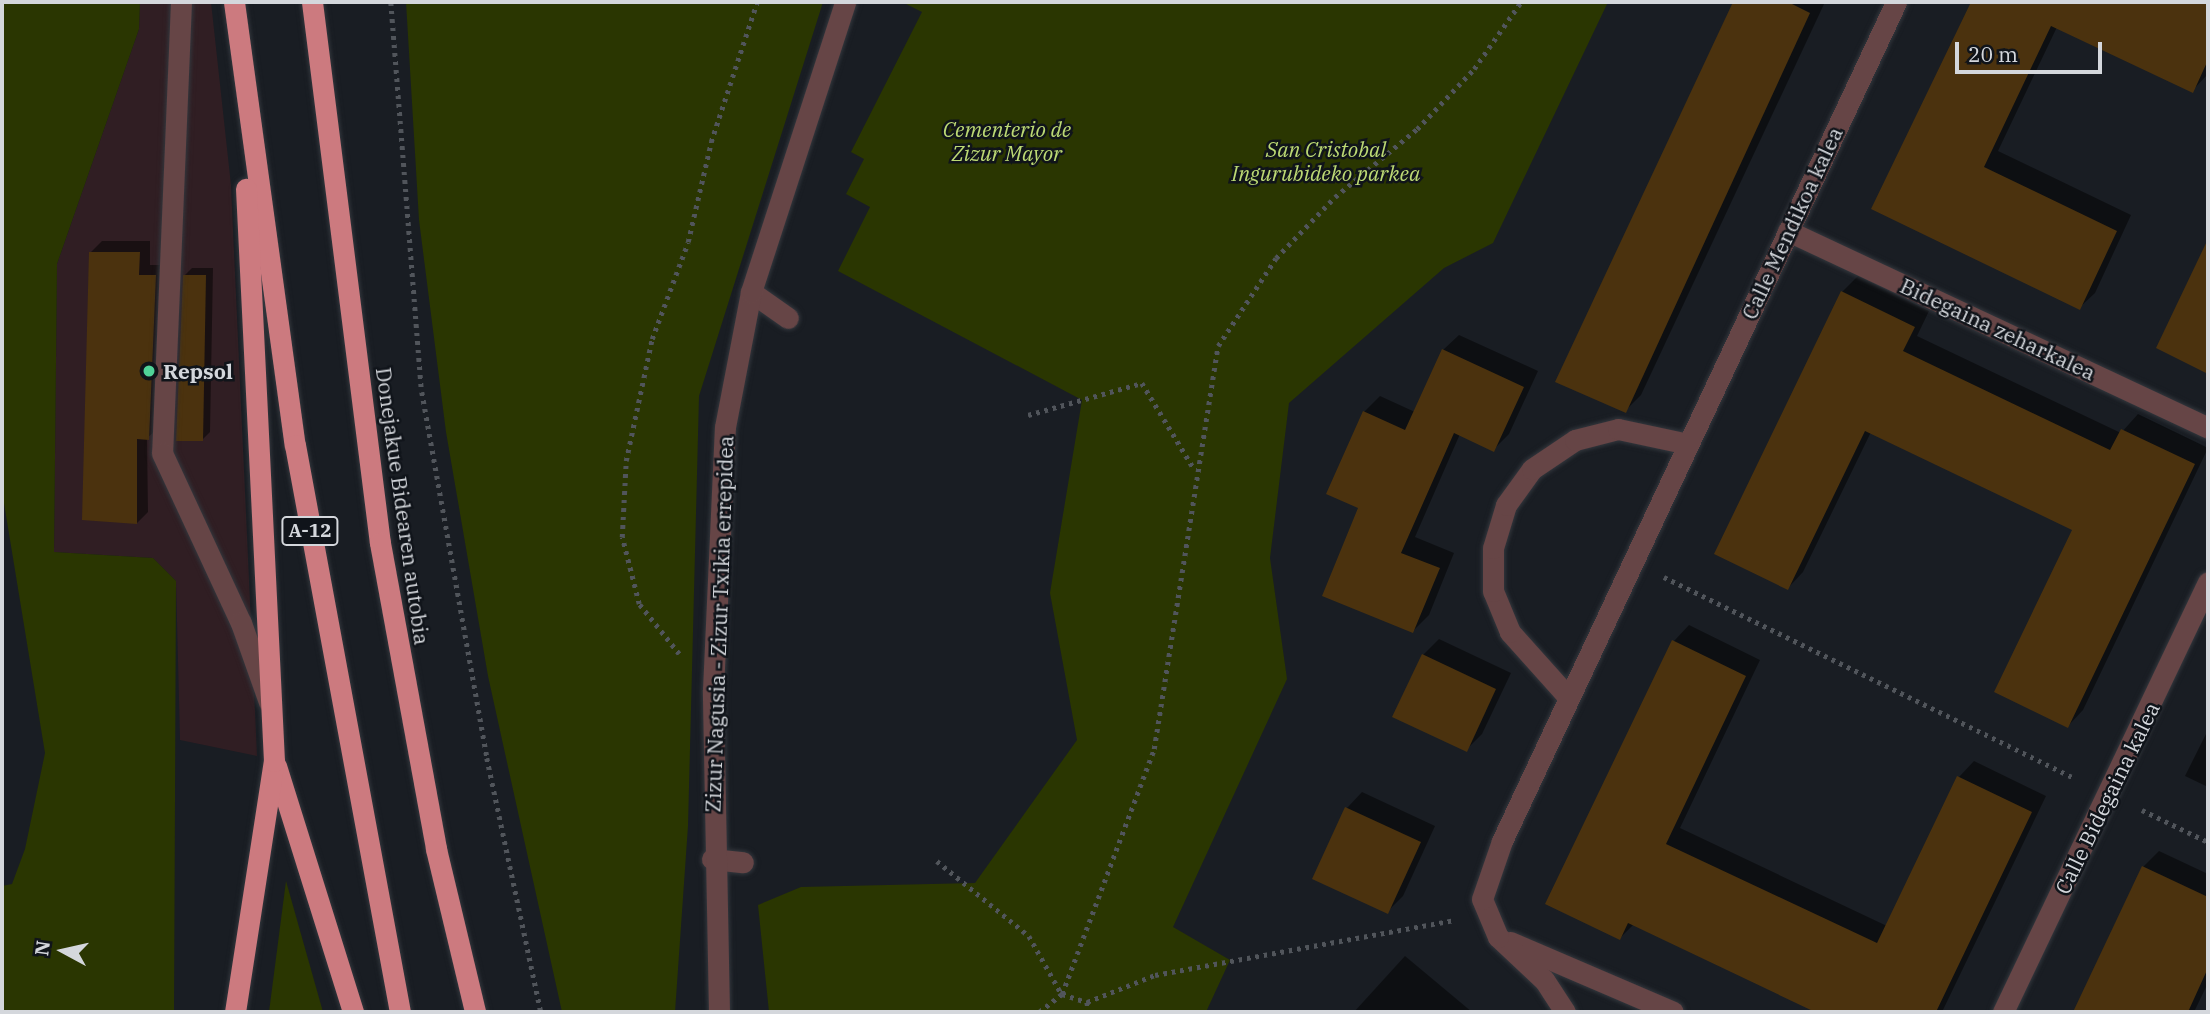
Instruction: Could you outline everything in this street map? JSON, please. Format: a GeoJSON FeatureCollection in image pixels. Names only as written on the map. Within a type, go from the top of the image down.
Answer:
{"type":"FeatureCollection","features":[{"type":"Feature","properties":{"kind":"highway","name":"A-12"},"geometry":{"type":"LineString","coordinates":[[234,2],[295,444],[400,1012]]}},
{"type":"Feature","properties":{"kind":"highway","name":"Donejakue Bidearen autobia"},"geometry":{"type":"LineString","coordinates":[[312,2],[380,543],[436,849],[475,1012]]}},
{"type":"Feature","properties":{"kind":"highway"},"geometry":{"type":"LineString","coordinates":[[235,1012],[274,761],[239,47]]}},
{"type":"Feature","properties":{"kind":"highway"},"geometry":{"type":"LineString","coordinates":[[274,761],[353,1012]]}},
{"type":"Feature","properties":{"kind":"street"},"geometry":{"type":"LineString","coordinates":[[181,2],[162,453],[242,623],[271,708]]}},
{"type":"Feature","properties":{"kind":"street","name":"Zizur Nagusia - Zizur Txikia errepidea"},"geometry":{"type":"LineString","coordinates":[[719,1012],[712,859],[713,690],[725,427],[751,292],[845,2]]}},
{"type":"Feature","properties":{"kind":"street","name":"Calle Mendikoa kalea"},"geometry":{"type":"LineString","coordinates":[[1565,1012],[1544,979],[1498,937],[1482,899],[1502,841],[1896,2]]}},
{"type":"Feature","properties":{"kind":"street","name":"Bidegaina zeharkalea"},"geometry":{"type":"LineString","coordinates":[[1788,231],[2208,428]]}},
{"type":"Feature","properties":{"kind":"street"},"geometry":{"type":"LineString","coordinates":[[751,292],[788,318]]}},
{"type":"Feature","properties":{"kind":"street"},"geometry":{"type":"LineString","coordinates":[[1569,698],[1510,632],[1493,591],[1493,548],[1506,505],[1532,469],[1575,440],[1618,429],[1688,444]]}},
{"type":"Feature","properties":{"kind":"street","name":"Calle Bidegaina kalea"},"geometry":{"type":"LineString","coordinates":[[2003,1012],[2208,582]]}},
{"type":"Feature","properties":{"kind":"street"},"geometry":{"type":"LineString","coordinates":[[712,859],[743,862]]}},
{"type":"Feature","properties":{"kind":"street"},"geometry":{"type":"LineString","coordinates":[[1498,937],[1673,1012]]}},
{"type":"Feature","properties":{"kind":"path"},"geometry":{"type":"LineString","coordinates":[[391,2],[422,392],[487,758],[541,1012]]}},
{"type":"Feature","properties":{"kind":"path"},"geometry":{"type":"LineString","coordinates":[[713,690],[639,604],[622,537],[626,461],[652,339],[688,242],[710,142],[757,2]]}},
{"type":"Feature","properties":{"kind":"path"},"geometry":{"type":"LineString","coordinates":[[1039,1012],[1062,994],[1154,749],[1176,639],[1195,470],[1218,346],[1241,302],[1335,197],[1417,129],[1475,69],[1521,2]]}},
{"type":"Feature","properties":{"kind":"path"},"geometry":{"type":"LineString","coordinates":[[1028,415],[1142,383],[1195,470]]}},
{"type":"Feature","properties":{"kind":"path"},"geometry":{"type":"LineString","coordinates":[[1633,562],[2072,777]]}},
{"type":"Feature","properties":{"kind":"path"},"geometry":{"type":"LineString","coordinates":[[2142,810],[2208,842]]}},
{"type":"Feature","properties":{"kind":"path"},"geometry":{"type":"LineString","coordinates":[[937,861],[1029,936],[1062,994],[1087,1002],[1155,975],[1488,914]]}},
{"type":"Feature","properties":{"kind":"path"},"geometry":{"type":"LineString","coordinates":[[1087,1002],[1089,1012]]}},
{"type":"Feature","properties":{"kind":"shaded area","name":"Repsol"},"geometry":{"type":"Polygon","coordinates":[[[140,2],[211,2],[231,185],[257,756],[180,740],[176,581],[153,558],[54,552],[57,264],[139,29],[140,2]]]}},
{"type":"Feature","properties":{"kind":"green space"},"geometry":{"type":"Polygon","coordinates":[[[2,2],[140,2],[139,29],[57,264],[54,552],[153,558],[176,581],[174,1012],[2,1012],[2,886],[12,884],[25,849],[45,753],[2,491],[2,2]]]}},
{"type":"Feature","properties":{"kind":"green space"},"geometry":{"type":"Polygon","coordinates":[[[406,2],[823,2],[699,396],[688,826],[675,1012],[562,1012],[488,676],[446,432],[419,220],[406,2]]]}},
{"type":"Feature","properties":{"kind":"green space","name":"San Cristobal Ingurubideko parkea"},"geometry":{"type":"Polygon","coordinates":[[[902,2],[1608,2],[1493,243],[1444,268],[1289,403],[1270,558],[1287,679],[1173,927],[1230,960],[1206,1012],[769,1012],[758,905],[801,887],[975,883],[1077,740],[1050,593],[1082,400],[838,271],[870,207],[846,194],[864,159],[851,152],[922,12],[902,2]]]}},
{"type":"Feature","properties":{"kind":"green space"},"geometry":{"type":"Polygon","coordinates":[[[286,881],[323,1012],[269,1012],[286,881]]]}},
{"type":"Feature","properties":{"kind":"building"},"geometry":{"type":"Polygon","coordinates":[[[1733,2],[1788,2],[1810,13],[1626,413],[1555,382],[1733,2]]]}},
{"type":"Feature","properties":{"kind":"building"},"geometry":{"type":"Polygon","coordinates":[[[1971,2],[2208,2],[2208,60],[2193,93],[2051,26],[1984,167],[2117,231],[2080,310],[1871,209],[1971,2]]]}},
{"type":"Feature","properties":{"kind":"building"},"geometry":{"type":"Polygon","coordinates":[[[2208,239],[2208,374],[2156,348],[2208,239]]]}},
{"type":"Feature","properties":{"kind":"building"},"geometry":{"type":"Polygon","coordinates":[[[89,252],[140,252],[139,275],[156,275],[149,440],[137,439],[137,524],[82,520],[89,252]]]}},
{"type":"Feature","properties":{"kind":"building"},"geometry":{"type":"Polygon","coordinates":[[[183,275],[206,275],[203,441],[176,441],[183,275]]]}},
{"type":"Feature","properties":{"kind":"building"},"geometry":{"type":"Polygon","coordinates":[[[1841,291],[1915,327],[1903,351],[2110,450],[2121,429],[2195,464],[2068,728],[1994,692],[2072,530],[1865,431],[1788,590],[1714,554],[1841,291]]]}},
{"type":"Feature","properties":{"kind":"building"},"geometry":{"type":"Polygon","coordinates":[[[1442,349],[1524,387],[1494,452],[1454,433],[1401,553],[1440,568],[1413,633],[1322,596],[1358,508],[1326,494],[1363,411],[1405,430],[1442,349]]]}},
{"type":"Feature","properties":{"kind":"building"},"geometry":{"type":"Polygon","coordinates":[[[1672,640],[1746,676],[1666,844],[1877,943],[1957,776],[2032,812],[1936,1012],[1815,1012],[1628,923],[1620,940],[1545,904],[1672,640]]]}},
{"type":"Feature","properties":{"kind":"building"},"geometry":{"type":"Polygon","coordinates":[[[1422,654],[1496,689],[1467,752],[1392,717],[1422,654]]]}},
{"type":"Feature","properties":{"kind":"building"},"geometry":{"type":"Polygon","coordinates":[[[1345,807],[1421,842],[1388,914],[1312,879],[1345,807]]]}},
{"type":"Feature","properties":{"kind":"building"},"geometry":{"type":"Polygon","coordinates":[[[2142,866],[2208,897],[2208,968],[2188,1012],[2073,1012],[2142,866]]]}},
{"type":"Feature","properties":{"kind":"place","name":"Repsol"},"geometry":{"type":"Point","coordinates":[149,371]}},
{"type":"Feature","properties":{"kind":"park label","name":"Cementerio de Zizur Mayor"},"geometry":{"type":"Point","coordinates":[1007,141]}}]}
